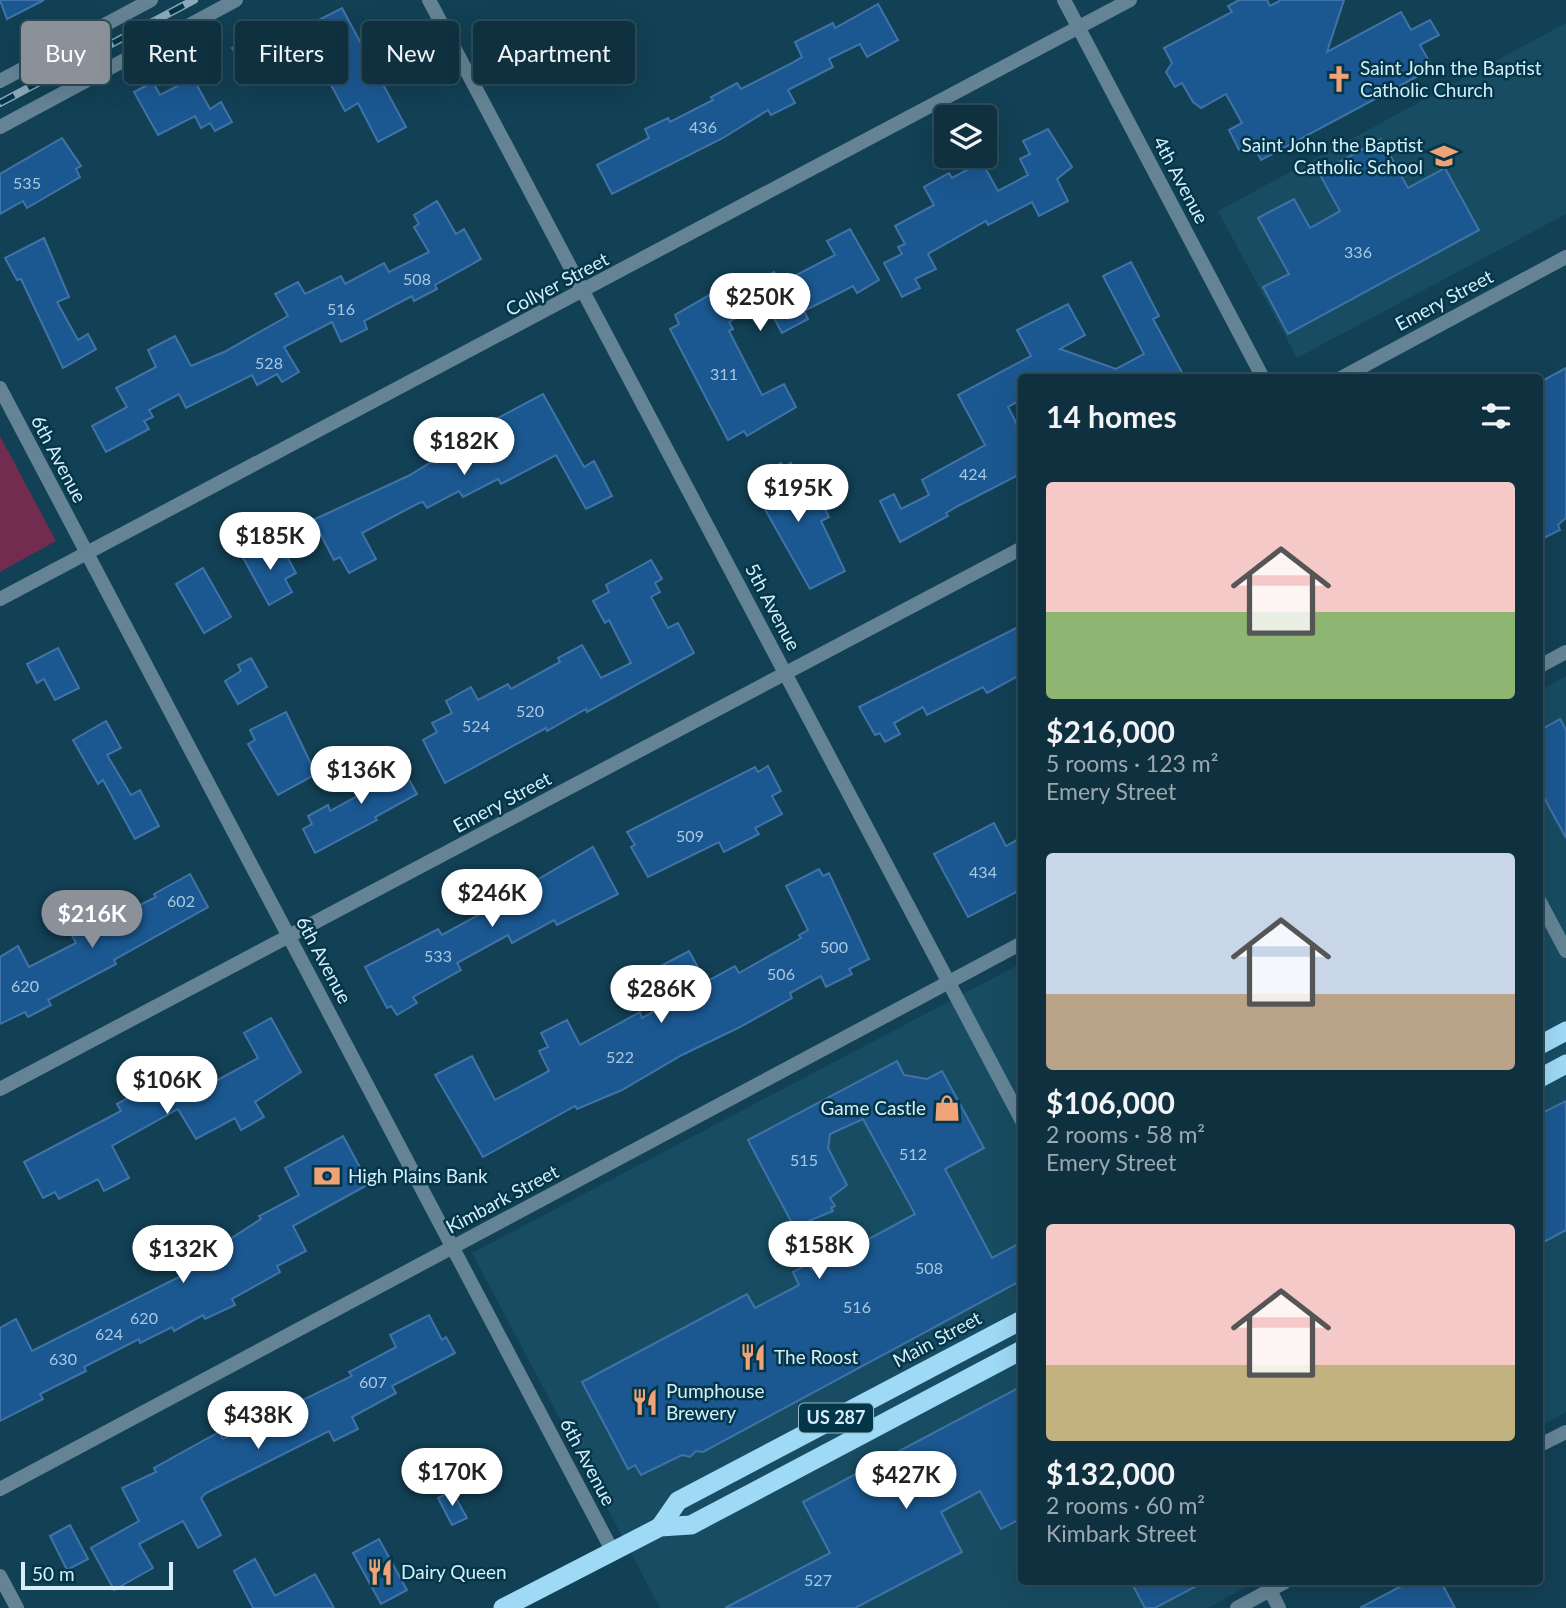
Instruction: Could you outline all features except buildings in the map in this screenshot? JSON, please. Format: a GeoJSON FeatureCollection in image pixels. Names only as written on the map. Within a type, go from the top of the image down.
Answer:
{"type":"FeatureCollection","features":[{"type":"Feature","properties":{"kind":"highway"},"geometry":{"type":"LineString","coordinates":[[1543,1043],[1566,1031]]}},
{"type":"Feature","properties":{"kind":"highway"},"geometry":{"type":"LineString","coordinates":[[1543,1076],[1566,1064]]}},
{"type":"Feature","properties":{"kind":"highway","name":"Main Street"},"geometry":{"type":"LineString","coordinates":[[660,1527],[678,1501],[1018,1322]]}},
{"type":"Feature","properties":{"kind":"highway","name":"Main Street"},"geometry":{"type":"LineString","coordinates":[[503,1608],[660,1527],[691,1525],[1018,1352]]}},
{"type":"Feature","properties":{"kind":"street"},"geometry":{"type":"LineString","coordinates":[[0,81],[151,0]]}},
{"type":"Feature","properties":{"kind":"street"},"geometry":{"type":"LineString","coordinates":[[0,127],[236,0]]}},
{"type":"Feature","properties":{"kind":"street","name":"5th Avenue"},"geometry":{"type":"LineString","coordinates":[[429,0],[951,982],[1018,1113]]}},
{"type":"Feature","properties":{"kind":"street","name":"4th Avenue"},"geometry":{"type":"LineString","coordinates":[[1064,0],[1261,374]]}},
{"type":"Feature","properties":{"kind":"street","name":"Collyer Street"},"geometry":{"type":"LineString","coordinates":[[0,599],[1130,0]]}},
{"type":"Feature","properties":{"kind":"street","name":"Emery Street"},"geometry":{"type":"LineString","coordinates":[[1348,374],[1566,257]]}},
{"type":"Feature","properties":{"kind":"street","name":"6th Avenue"},"geometry":{"type":"LineString","coordinates":[[0,387],[613,1552]]}},
{"type":"Feature","properties":{"kind":"street","name":"Emery Street"},"geometry":{"type":"LineString","coordinates":[[0,1089],[1018,550]]}},
{"type":"Feature","properties":{"kind":"street"},"geometry":{"type":"LineString","coordinates":[[1543,664],[1566,652]]}},
{"type":"Feature","properties":{"kind":"street"},"geometry":{"type":"LineString","coordinates":[[1543,907],[1566,951]]}},
{"type":"Feature","properties":{"kind":"street","name":"Kimbark Street"},"geometry":{"type":"LineString","coordinates":[[0,1489],[1018,945]]}},
{"type":"Feature","properties":{"kind":"street"},"geometry":{"type":"LineString","coordinates":[[1543,1444],[1566,1432]]}},
{"type":"Feature","properties":{"kind":"street"},"geometry":{"type":"LineString","coordinates":[[0,1576],[17,1608]]}},
{"type":"Feature","properties":{"kind":"street"},"geometry":{"type":"LineString","coordinates":[[1237,1608],[1268,1586],[1279,1608]]}},
{"type":"Feature","properties":{"kind":"shaded area","name":"Saint John the Baptist Catholic School"},"geometry":{"type":"Polygon","coordinates":[[[1566,23],[1566,214],[1297,358],[1218,211],[1566,23]]]}},
{"type":"Feature","properties":{"kind":"shaded area"},"geometry":{"type":"Polygon","coordinates":[[[0,436],[56,541],[0,572],[0,436]]]}},
{"type":"Feature","properties":{"kind":"shaded area"},"geometry":{"type":"Polygon","coordinates":[[[1566,676],[1566,1412],[1543,1424],[1543,688],[1566,676]]]}},
{"type":"Feature","properties":{"kind":"shaded area"},"geometry":{"type":"Polygon","coordinates":[[[1018,965],[1018,1585],[1250,1585],[1208,1608],[660,1608],[472,1253],[1018,965]]]}},
{"type":"Feature","properties":{"kind":"railway"},"geometry":{"type":"LineString","coordinates":[[0,103],[194,0]]}},
{"type":"Feature","properties":{"kind":"place","name":"Saint John the Baptist Catholic Church"},"geometry":{"type":"Point","coordinates":[1339,79]}},
{"type":"Feature","properties":{"kind":"place","name":"Saint John the Baptist Catholic School"},"geometry":{"type":"Point","coordinates":[1444,156]}},
{"type":"Feature","properties":{"kind":"place","name":"Game Castle"},"geometry":{"type":"Point","coordinates":[947,1108]}},
{"type":"Feature","properties":{"kind":"place","name":"High Plains Bank"},"geometry":{"type":"Point","coordinates":[327,1176]}},
{"type":"Feature","properties":{"kind":"place","name":"The Roost"},"geometry":{"type":"Point","coordinates":[753,1357]}},
{"type":"Feature","properties":{"kind":"place","name":"Pumphouse Brewery"},"geometry":{"type":"Point","coordinates":[645,1402]}},
{"type":"Feature","properties":{"kind":"place","name":"Dairy Queen"},"geometry":{"type":"Point","coordinates":[380,1572]}}]}
